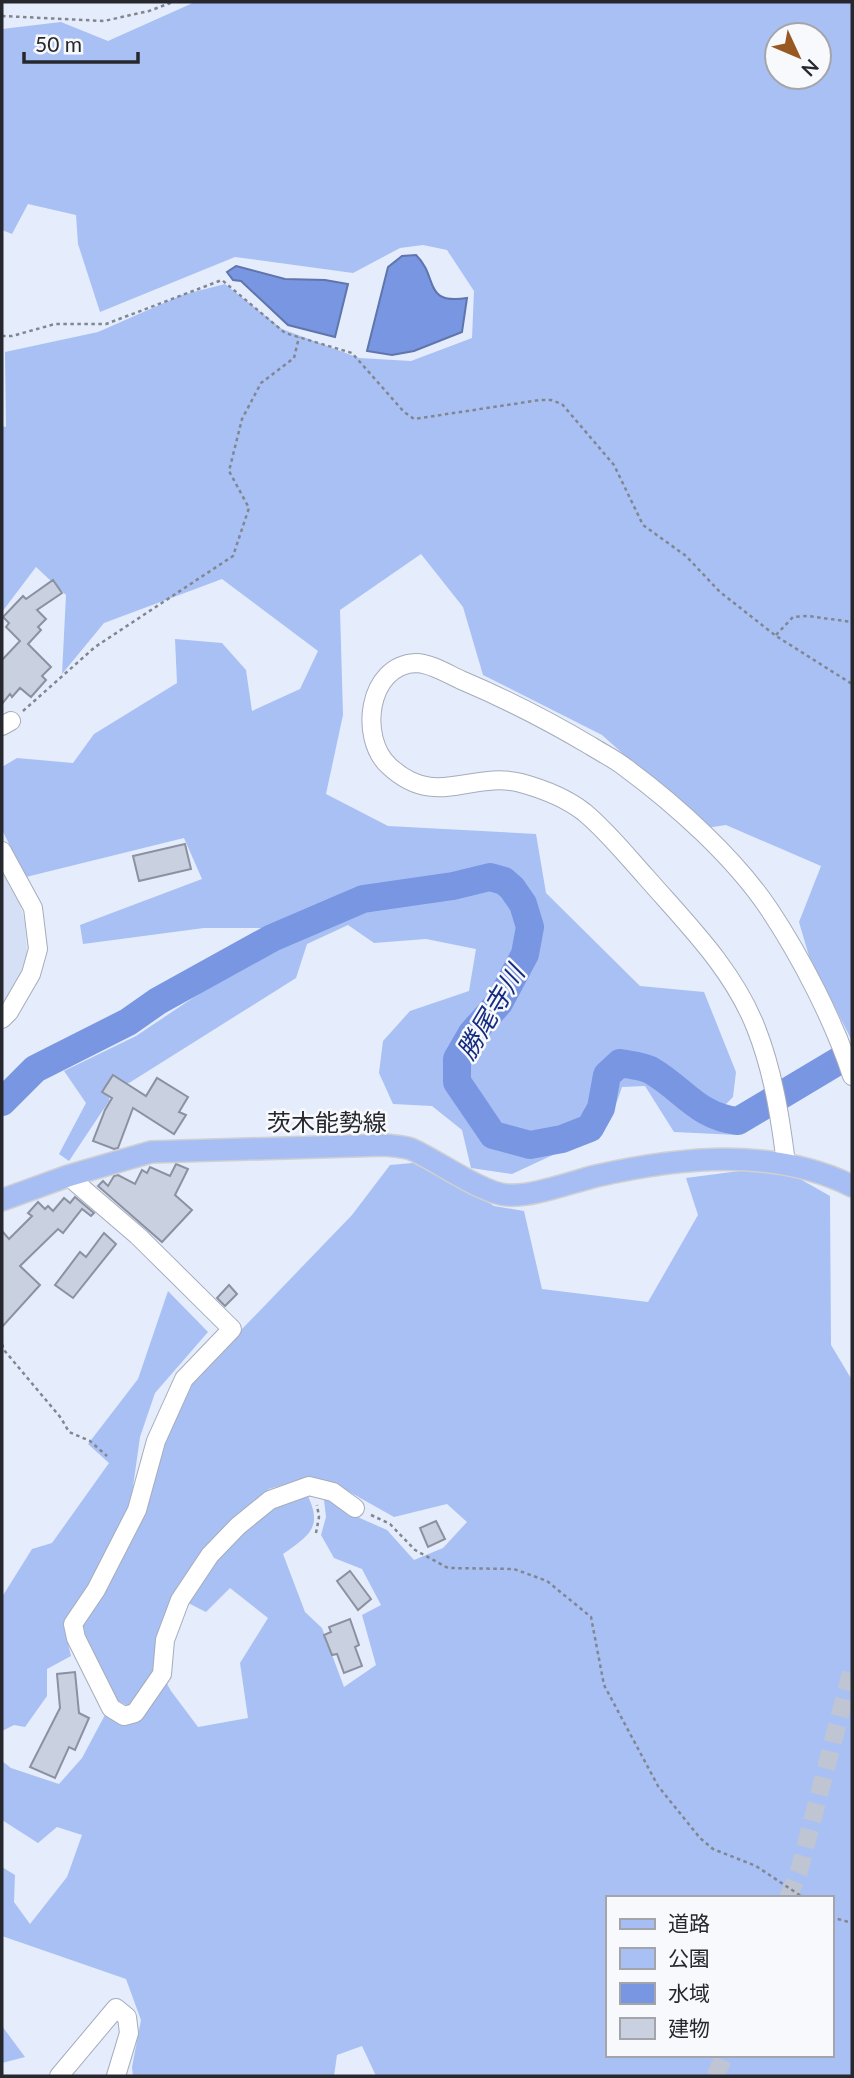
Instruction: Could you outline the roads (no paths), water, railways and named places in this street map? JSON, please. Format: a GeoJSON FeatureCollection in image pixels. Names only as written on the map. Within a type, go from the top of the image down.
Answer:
{"type":"FeatureCollection","features":[{"type":"Feature","properties":{"kind":"main road","name":"茨木能勢線"},"geometry":{"type":"LineString","coordinates":[[2,1200],[68,1176],[151,1153],[385,1145],[409,1148],[475,1183],[506,1195],[533,1192],[666,1162],[726,1159],[786,1163],[822,1173],[852,1186]]}},
{"type":"Feature","properties":{"kind":"street"},"geometry":{"type":"LineString","coordinates":[[786,1163],[775,1087],[756,1028],[739,993],[717,959],[604,831],[582,811],[550,792],[517,782],[480,781],[450,787],[425,788],[387,765],[374,744],[371,724],[374,700],[385,678],[399,666],[419,663],[504,698],[625,766],[726,857],[768,908],[820,997],[852,1076]]}},
{"type":"Feature","properties":{"kind":"street"},"geometry":{"type":"LineString","coordinates":[[2,851],[33,908],[38,949],[31,974],[2,1019]]}},
{"type":"Feature","properties":{"kind":"street"},"geometry":{"type":"LineString","coordinates":[[68,1176],[138,1236],[232,1329],[184,1379],[156,1441],[137,1510],[96,1590],[73,1624],[76,1638],[111,1708],[124,1716],[135,1713],[162,1674],[165,1640],[180,1600],[210,1555],[238,1526],[270,1500],[309,1486],[333,1492],[355,1507]]}},
{"type":"Feature","properties":{"kind":"street"},"geometry":{"type":"LineString","coordinates":[[59,2076],[116,2008],[127,2017],[129,2033],[116,2076]]}},
{"type":"Feature","properties":{"kind":"water"},"geometry":{"type":"Polygon","coordinates":[[[416,255],[423,263],[437,293],[453,299],[467,298],[462,332],[414,351],[392,355],[367,351],[388,267],[402,256],[416,255]]]}},
{"type":"Feature","properties":{"kind":"water"},"geometry":{"type":"Polygon","coordinates":[[[236,266],[285,279],[325,280],[348,284],[335,337],[288,325],[241,281],[233,280],[227,272],[236,266]]]}},
{"type":"Feature","properties":{"kind":"waterway","name":"勝尾寺川"},"geometry":{"type":"LineString","coordinates":[[2,1102],[35,1069],[128,1022],[158,1001],[272,938],[363,899],[453,886],[490,877],[504,881],[512,888],[523,904],[530,927],[525,954],[499,1003],[472,1033],[457,1059],[457,1082],[493,1135],[530,1145],[562,1139],[590,1128],[601,1108],[607,1075],[620,1063],[649,1069],[701,1108],[738,1121],[840,1060],[852,1063]]}},
{"type":"Feature","properties":{"kind":"tunnel"},"geometry":{"type":"LineString","coordinates":[[789,1896],[799,1871],[852,1669]]}},
{"type":"Feature","properties":{"kind":"tunnel"},"geometry":{"type":"LineString","coordinates":[[715,2076],[724,2057]]}}]}
